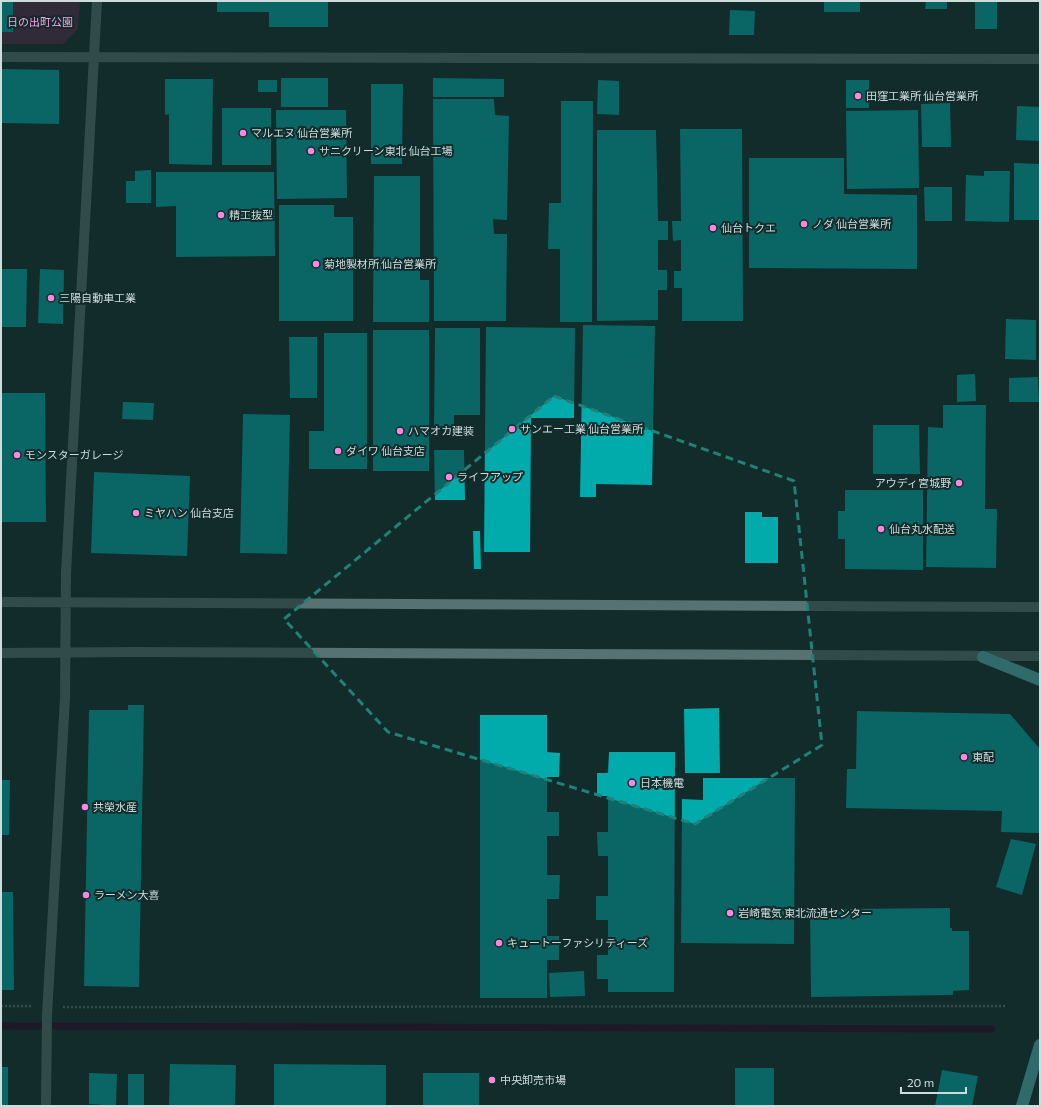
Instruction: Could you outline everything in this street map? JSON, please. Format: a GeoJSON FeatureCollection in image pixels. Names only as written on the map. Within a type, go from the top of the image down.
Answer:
{"type":"FeatureCollection","features":[{"type":"Feature","properties":{"kind":"highway"},"geometry":{"type":"LineString","coordinates":[[983,657],[1040,680]]}},
{"type":"Feature","properties":{"kind":"highway"},"geometry":{"type":"LineString","coordinates":[[1022,1106],[1040,1045]]}},
{"type":"Feature","properties":{"kind":"street"},"geometry":{"type":"LineString","coordinates":[[46,1106],[47,1011],[64,706],[66,602],[97,1]]}},
{"type":"Feature","properties":{"kind":"street"},"geometry":{"type":"LineString","coordinates":[[1,57],[1040,59]]}},
{"type":"Feature","properties":{"kind":"street"},"geometry":{"type":"LineString","coordinates":[[1,602],[1040,607]]}},
{"type":"Feature","properties":{"kind":"street"},"geometry":{"type":"LineString","coordinates":[[1,653],[1040,656]]}},
{"type":"Feature","properties":{"kind":"path"},"geometry":{"type":"LineString","coordinates":[[1,1006],[47,1011],[1006,1006]]}},
{"type":"Feature","properties":{"kind":"highlighted area"},"geometry":{"type":"Polygon","coordinates":[[[554,396],[794,481],[822,745],[695,824],[388,732],[284,619],[554,396]]]}},
{"type":"Feature","properties":{"kind":"green space","name":"日の出町公園"},"geometry":{"type":"Polygon","coordinates":[[[1,1],[80,1],[78,29],[63,44],[1,44],[1,1]]]}},
{"type":"Feature","properties":{"kind":"building"},"geometry":{"type":"Polygon","coordinates":[[[1,1],[13,1],[13,32],[1,32],[1,1]]]}},
{"type":"Feature","properties":{"kind":"building"},"geometry":{"type":"Polygon","coordinates":[[[217,1],[328,1],[328,27],[269,27],[269,12],[217,12],[217,1]]]}},
{"type":"Feature","properties":{"kind":"building"},"geometry":{"type":"Polygon","coordinates":[[[824,1],[860,1],[860,12],[824,12],[824,1]]]}},
{"type":"Feature","properties":{"kind":"building"},"geometry":{"type":"Polygon","coordinates":[[[926,1],[947,1],[947,9],[925,9],[926,1]]]}},
{"type":"Feature","properties":{"kind":"building"},"geometry":{"type":"Polygon","coordinates":[[[975,1],[997,1],[997,29],[975,29],[975,1]]]}},
{"type":"Feature","properties":{"kind":"building"},"geometry":{"type":"Polygon","coordinates":[[[730,10],[755,11],[754,35],[729,35],[730,10]]]}},
{"type":"Feature","properties":{"kind":"building"},"geometry":{"type":"Polygon","coordinates":[[[1,69],[59,70],[59,124],[1,123],[1,69]]]}},
{"type":"Feature","properties":{"kind":"building"},"geometry":{"type":"Polygon","coordinates":[[[281,78],[328,78],[328,107],[281,107],[281,78]]]}},
{"type":"Feature","properties":{"kind":"building"},"geometry":{"type":"Polygon","coordinates":[[[433,78],[504,79],[504,97],[433,97],[433,78]]]}},
{"type":"Feature","properties":{"kind":"building"},"geometry":{"type":"Polygon","coordinates":[[[165,79],[213,79],[212,165],[169,164],[169,114],[165,115],[165,79]]]}},
{"type":"Feature","properties":{"kind":"building"},"geometry":{"type":"Polygon","coordinates":[[[258,80],[277,80],[277,92],[258,92],[258,80]]]}},
{"type":"Feature","properties":{"kind":"building"},"geometry":{"type":"Polygon","coordinates":[[[598,80],[619,81],[619,115],[597,114],[598,80]]]}},
{"type":"Feature","properties":{"kind":"building"},"geometry":{"type":"Polygon","coordinates":[[[846,80],[869,80],[869,108],[846,108],[846,80]]]}},
{"type":"Feature","properties":{"kind":"building"},"geometry":{"type":"Polygon","coordinates":[[[371,84],[403,84],[402,164],[371,164],[371,84]]]}},
{"type":"Feature","properties":{"kind":"building"},"geometry":{"type":"Polygon","coordinates":[[[433,99],[494,99],[495,115],[509,116],[507,220],[493,219],[494,234],[507,234],[506,321],[434,321],[433,99]]]}},
{"type":"Feature","properties":{"kind":"building"},"geometry":{"type":"Polygon","coordinates":[[[561,101],[593,101],[592,322],[560,322],[560,249],[548,249],[549,203],[561,203],[561,101]]]}},
{"type":"Feature","properties":{"kind":"building"},"geometry":{"type":"Polygon","coordinates":[[[950,103],[951,147],[922,147],[921,104],[950,103]]]}},
{"type":"Feature","properties":{"kind":"building"},"geometry":{"type":"Polygon","coordinates":[[[1017,106],[1040,107],[1040,141],[1016,140],[1017,106]]]}},
{"type":"Feature","properties":{"kind":"building"},"geometry":{"type":"Polygon","coordinates":[[[222,108],[271,108],[271,165],[222,165],[222,108]]]}},
{"type":"Feature","properties":{"kind":"building"},"geometry":{"type":"Polygon","coordinates":[[[276,110],[346,110],[347,198],[277,199],[276,110]]]}},
{"type":"Feature","properties":{"kind":"building"},"geometry":{"type":"Polygon","coordinates":[[[918,110],[919,188],[847,189],[846,111],[918,110]]]}},
{"type":"Feature","properties":{"kind":"building"},"geometry":{"type":"Polygon","coordinates":[[[680,129],[742,129],[743,321],[682,321],[682,288],[674,288],[674,271],[681,271],[681,240],[673,241],[672,221],[681,221],[680,129]]]}},
{"type":"Feature","properties":{"kind":"building"},"geometry":{"type":"Polygon","coordinates":[[[597,130],[656,130],[658,221],[668,221],[668,240],[658,240],[658,270],[667,270],[667,290],[658,290],[658,320],[597,321],[597,130]]]}},
{"type":"Feature","properties":{"kind":"building"},"geometry":{"type":"Polygon","coordinates":[[[749,158],[844,158],[844,194],[917,195],[917,269],[749,268],[749,158]]]}},
{"type":"Feature","properties":{"kind":"building"},"geometry":{"type":"Polygon","coordinates":[[[1014,163],[1040,164],[1040,220],[1014,220],[1014,163]]]}},
{"type":"Feature","properties":{"kind":"building"},"geometry":{"type":"Polygon","coordinates":[[[151,170],[151,203],[126,203],[126,181],[135,181],[135,171],[151,170]]]}},
{"type":"Feature","properties":{"kind":"building"},"geometry":{"type":"Polygon","coordinates":[[[984,171],[1010,171],[1009,222],[965,221],[966,175],[984,176],[984,171]]]}},
{"type":"Feature","properties":{"kind":"building"},"geometry":{"type":"Polygon","coordinates":[[[156,172],[274,172],[275,256],[176,257],[176,206],[156,207],[156,172]]]}},
{"type":"Feature","properties":{"kind":"building"},"geometry":{"type":"Polygon","coordinates":[[[374,176],[420,176],[420,280],[429,280],[429,322],[373,322],[374,176]]]}},
{"type":"Feature","properties":{"kind":"building"},"geometry":{"type":"Polygon","coordinates":[[[924,187],[952,187],[952,221],[925,221],[924,187]]]}},
{"type":"Feature","properties":{"kind":"building"},"geometry":{"type":"Polygon","coordinates":[[[279,205],[334,205],[334,217],[353,217],[353,321],[279,321],[279,205]]]}},
{"type":"Feature","properties":{"kind":"building"},"geometry":{"type":"Polygon","coordinates":[[[1,269],[27,269],[26,327],[1,327],[1,269]]]}},
{"type":"Feature","properties":{"kind":"building"},"geometry":{"type":"Polygon","coordinates":[[[40,269],[64,270],[63,324],[38,323],[40,269]]]}},
{"type":"Feature","properties":{"kind":"building"},"geometry":{"type":"Polygon","coordinates":[[[1006,319],[1036,320],[1036,360],[1005,359],[1006,319]]]}},
{"type":"Feature","properties":{"kind":"building"},"geometry":{"type":"Polygon","coordinates":[[[583,325],[655,326],[652,485],[596,484],[596,497],[580,497],[583,325]]]}},
{"type":"Feature","properties":{"kind":"building"},"geometry":{"type":"Polygon","coordinates":[[[486,327],[575,328],[574,418],[531,418],[530,552],[484,552],[486,327]]]}},
{"type":"Feature","properties":{"kind":"building"},"geometry":{"type":"Polygon","coordinates":[[[435,328],[480,328],[480,415],[454,415],[454,430],[434,430],[435,328]]]}},
{"type":"Feature","properties":{"kind":"building"},"geometry":{"type":"Polygon","coordinates":[[[373,330],[429,330],[429,471],[373,471],[373,330]]]}},
{"type":"Feature","properties":{"kind":"building"},"geometry":{"type":"Polygon","coordinates":[[[324,333],[367,333],[367,469],[309,469],[309,431],[324,431],[324,333]]]}},
{"type":"Feature","properties":{"kind":"building"},"geometry":{"type":"Polygon","coordinates":[[[289,337],[317,337],[317,398],[290,398],[289,337]]]}},
{"type":"Feature","properties":{"kind":"building"},"geometry":{"type":"Polygon","coordinates":[[[975,374],[976,401],[957,402],[957,375],[975,374]]]}},
{"type":"Feature","properties":{"kind":"building"},"geometry":{"type":"Polygon","coordinates":[[[1038,377],[1039,402],[1009,402],[1009,378],[1038,377]]]}},
{"type":"Feature","properties":{"kind":"building"},"geometry":{"type":"Polygon","coordinates":[[[1,393],[45,393],[46,522],[1,522],[1,393]]]}},
{"type":"Feature","properties":{"kind":"building"},"geometry":{"type":"Polygon","coordinates":[[[123,402],[154,403],[153,420],[122,419],[123,402]]]}},
{"type":"Feature","properties":{"kind":"building"},"geometry":{"type":"Polygon","coordinates":[[[943,405],[986,405],[985,509],[997,509],[996,568],[926,567],[928,427],[943,428],[943,405]]]}},
{"type":"Feature","properties":{"kind":"building"},"geometry":{"type":"Polygon","coordinates":[[[243,414],[290,415],[287,554],[240,553],[243,414]]]}},
{"type":"Feature","properties":{"kind":"building"},"geometry":{"type":"Polygon","coordinates":[[[873,425],[919,425],[920,474],[873,474],[873,425]]]}},
{"type":"Feature","properties":{"kind":"building"},"geometry":{"type":"Polygon","coordinates":[[[434,450],[464,450],[465,500],[435,500],[434,450]]]}},
{"type":"Feature","properties":{"kind":"building"},"geometry":{"type":"Polygon","coordinates":[[[94,472],[190,476],[187,556],[91,553],[94,472]]]}},
{"type":"Feature","properties":{"kind":"building"},"geometry":{"type":"Polygon","coordinates":[[[845,490],[923,490],[923,570],[845,569],[845,539],[838,539],[838,511],[845,511],[845,490]]]}},
{"type":"Feature","properties":{"kind":"building"},"geometry":{"type":"Polygon","coordinates":[[[745,512],[762,512],[762,517],[778,517],[778,563],[745,563],[745,512]]]}},
{"type":"Feature","properties":{"kind":"building"},"geometry":{"type":"Polygon","coordinates":[[[473,531],[480,531],[481,569],[474,569],[473,531]]]}},
{"type":"Feature","properties":{"kind":"building"},"geometry":{"type":"Polygon","coordinates":[[[128,705],[144,705],[139,987],[84,986],[89,710],[128,710],[128,705]]]}},
{"type":"Feature","properties":{"kind":"building"},"geometry":{"type":"Polygon","coordinates":[[[719,708],[720,773],[685,773],[684,709],[719,708]]]}},
{"type":"Feature","properties":{"kind":"building"},"geometry":{"type":"Polygon","coordinates":[[[857,711],[1010,714],[1040,749],[1039,833],[1001,832],[1002,811],[846,808],[847,769],[856,769],[857,711]]]}},
{"type":"Feature","properties":{"kind":"building"},"geometry":{"type":"Polygon","coordinates":[[[480,715],[547,715],[547,752],[560,753],[559,777],[547,777],[547,812],[559,812],[559,836],[547,836],[547,875],[560,875],[559,899],[547,899],[547,936],[559,936],[559,960],[547,960],[547,998],[480,998],[480,715]]]}},
{"type":"Feature","properties":{"kind":"building"},"geometry":{"type":"Polygon","coordinates":[[[609,752],[675,752],[674,992],[608,992],[608,979],[597,979],[597,955],[608,955],[608,920],[596,920],[596,896],[608,896],[608,856],[598,856],[597,832],[608,832],[608,796],[597,796],[597,773],[608,773],[609,752]]]}},
{"type":"Feature","properties":{"kind":"building"},"geometry":{"type":"Polygon","coordinates":[[[703,778],[795,778],[794,944],[681,943],[682,799],[703,800],[703,778]]]}},
{"type":"Feature","properties":{"kind":"building"},"geometry":{"type":"Polygon","coordinates":[[[1,780],[10,780],[9,835],[1,835],[1,780]]]}},
{"type":"Feature","properties":{"kind":"building"},"geometry":{"type":"Polygon","coordinates":[[[1011,839],[1036,844],[1022,895],[996,887],[1011,839]]]}},
{"type":"Feature","properties":{"kind":"building"},"geometry":{"type":"Polygon","coordinates":[[[1,892],[13,892],[14,990],[1,990],[1,892]]]}},
{"type":"Feature","properties":{"kind":"building"},"geometry":{"type":"Polygon","coordinates":[[[950,908],[950,928],[952,928],[952,931],[969,931],[969,990],[953,991],[953,995],[811,997],[810,913],[838,913],[838,909],[950,908]]]}},
{"type":"Feature","properties":{"kind":"building"},"geometry":{"type":"Polygon","coordinates":[[[584,971],[585,996],[550,997],[549,973],[584,971]]]}},
{"type":"Feature","properties":{"kind":"building"},"geometry":{"type":"Polygon","coordinates":[[[170,1064],[236,1065],[235,1106],[169,1106],[170,1064]]]}},
{"type":"Feature","properties":{"kind":"building"},"geometry":{"type":"Polygon","coordinates":[[[274,1064],[386,1065],[386,1106],[274,1106],[274,1064]]]}},
{"type":"Feature","properties":{"kind":"building"},"geometry":{"type":"Polygon","coordinates":[[[1,1067],[8,1067],[8,1106],[1,1106],[1,1067]]]}},
{"type":"Feature","properties":{"kind":"building"},"geometry":{"type":"Polygon","coordinates":[[[735,1068],[774,1068],[774,1106],[735,1106],[735,1068]]]}},
{"type":"Feature","properties":{"kind":"building"},"geometry":{"type":"Polygon","coordinates":[[[942,1070],[978,1076],[972,1106],[935,1106],[942,1070]]]}},
{"type":"Feature","properties":{"kind":"building"},"geometry":{"type":"Polygon","coordinates":[[[89,1073],[117,1074],[116,1106],[89,1104],[89,1073]]]}},
{"type":"Feature","properties":{"kind":"building"},"geometry":{"type":"Polygon","coordinates":[[[423,1073],[479,1073],[479,1106],[423,1106],[423,1073]]]}},
{"type":"Feature","properties":{"kind":"building"},"geometry":{"type":"Polygon","coordinates":[[[128,1074],[144,1074],[144,1106],[128,1106],[128,1074]]]}},
{"type":"Feature","properties":{"kind":"waterway"},"geometry":{"type":"LineString","coordinates":[[1,1026],[992,1029]]}},
{"type":"Feature","properties":{"kind":"place","name":"田窪工業所 仙台営業所"},"geometry":{"type":"Point","coordinates":[858,96]}},
{"type":"Feature","properties":{"kind":"place","name":"マルエヌ 仙台営業所"},"geometry":{"type":"Point","coordinates":[243,133]}},
{"type":"Feature","properties":{"kind":"place","name":"サニクリーン東北 仙台工場"},"geometry":{"type":"Point","coordinates":[311,151]}},
{"type":"Feature","properties":{"kind":"place","name":"精工抜型"},"geometry":{"type":"Point","coordinates":[221,215]}},
{"type":"Feature","properties":{"kind":"place","name":"ノダ 仙台営業所"},"geometry":{"type":"Point","coordinates":[804,224]}},
{"type":"Feature","properties":{"kind":"place","name":"仙台トクエ"},"geometry":{"type":"Point","coordinates":[713,228]}},
{"type":"Feature","properties":{"kind":"place","name":"菊地製材所 仙台営業所"},"geometry":{"type":"Point","coordinates":[316,264]}},
{"type":"Feature","properties":{"kind":"place","name":"三陽自動車工業"},"geometry":{"type":"Point","coordinates":[51,298]}},
{"type":"Feature","properties":{"kind":"place","name":"サンエー工業 仙台営業所"},"geometry":{"type":"Point","coordinates":[512,429]}},
{"type":"Feature","properties":{"kind":"place","name":"ハマオカ建装"},"geometry":{"type":"Point","coordinates":[400,431]}},
{"type":"Feature","properties":{"kind":"place","name":"ダイワ 仙台支店"},"geometry":{"type":"Point","coordinates":[338,451]}},
{"type":"Feature","properties":{"kind":"place","name":"モンスターガレージ"},"geometry":{"type":"Point","coordinates":[17,455]}},
{"type":"Feature","properties":{"kind":"place","name":"ライフアップ"},"geometry":{"type":"Point","coordinates":[449,477]}},
{"type":"Feature","properties":{"kind":"place","name":"アウディ宮城野"},"geometry":{"type":"Point","coordinates":[959,483]}},
{"type":"Feature","properties":{"kind":"place","name":"ミヤハン 仙台支店"},"geometry":{"type":"Point","coordinates":[136,513]}},
{"type":"Feature","properties":{"kind":"place","name":"仙台丸水配送"},"geometry":{"type":"Point","coordinates":[881,529]}},
{"type":"Feature","properties":{"kind":"place","name":"東配"},"geometry":{"type":"Point","coordinates":[964,757]}},
{"type":"Feature","properties":{"kind":"place","name":"日本機電"},"geometry":{"type":"Point","coordinates":[632,783]}},
{"type":"Feature","properties":{"kind":"place","name":"共榮水産"},"geometry":{"type":"Point","coordinates":[85,807]}},
{"type":"Feature","properties":{"kind":"place","name":"ラーメン大喜"},"geometry":{"type":"Point","coordinates":[86,895]}},
{"type":"Feature","properties":{"kind":"place","name":"岩崎電気 東北流通センター"},"geometry":{"type":"Point","coordinates":[730,913]}},
{"type":"Feature","properties":{"kind":"place","name":"キュートーファシリティーズ"},"geometry":{"type":"Point","coordinates":[499,943]}},
{"type":"Feature","properties":{"kind":"place","name":"中央卸売市場"},"geometry":{"type":"Point","coordinates":[492,1080]}}]}
